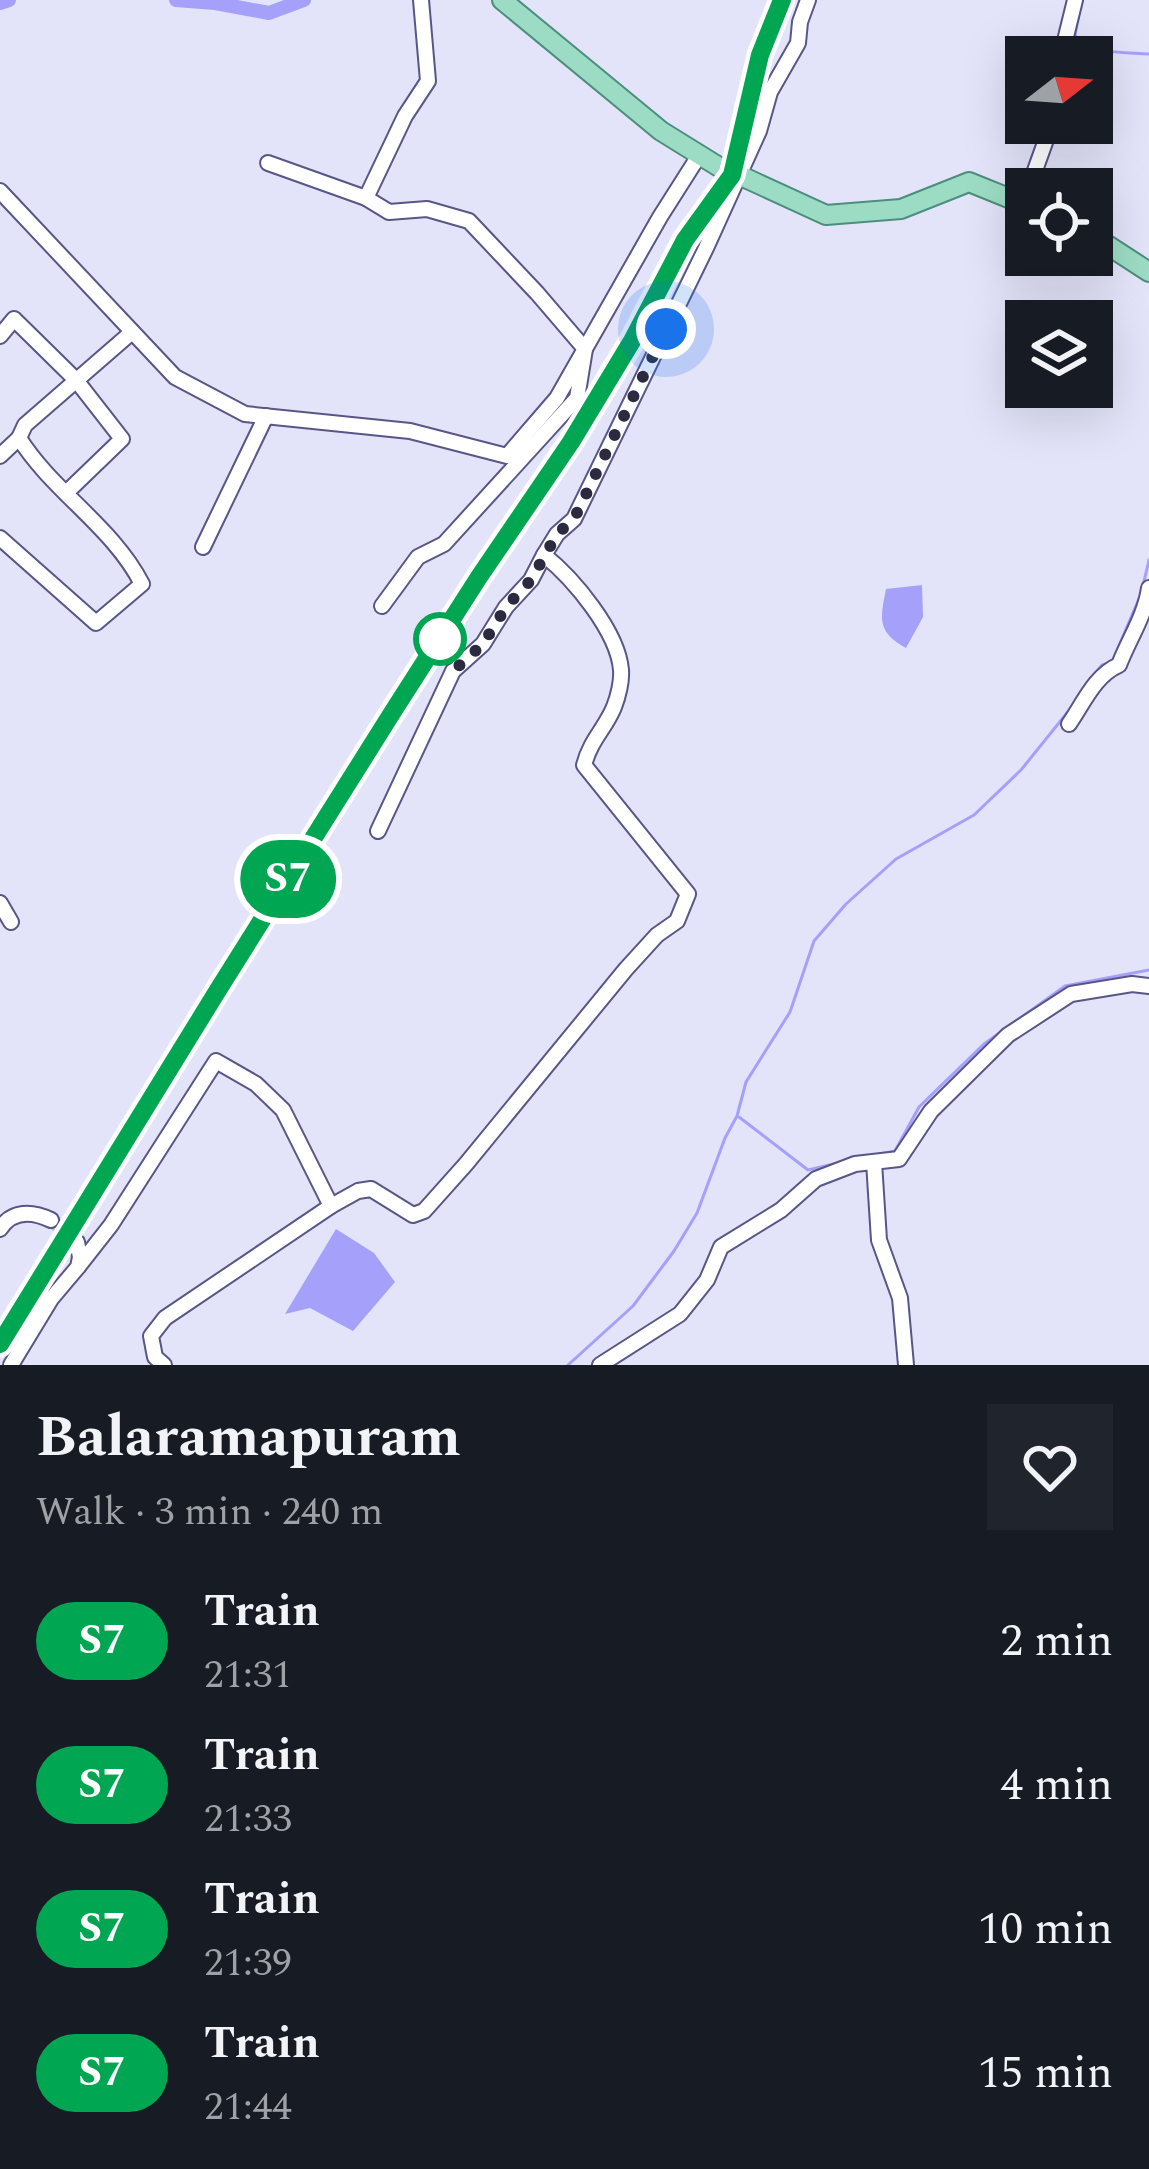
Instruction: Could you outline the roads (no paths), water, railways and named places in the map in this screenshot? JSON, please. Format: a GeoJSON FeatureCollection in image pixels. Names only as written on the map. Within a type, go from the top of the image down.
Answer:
{"type":"FeatureCollection","features":[{"type":"Feature","properties":{"kind":"main road"},"geometry":{"type":"LineString","coordinates":[[502,0],[661,131],[732,175],[826,215],[901,208],[969,182],[1005,197]]}},
{"type":"Feature","properties":{"kind":"main road"},"geometry":{"type":"LineString","coordinates":[[1113,249],[1149,272]]}},
{"type":"Feature","properties":{"kind":"street"},"geometry":{"type":"LineString","coordinates":[[366,198],[405,116],[428,81],[421,0]]}},
{"type":"Feature","properties":{"kind":"street"},"geometry":{"type":"LineString","coordinates":[[378,831],[453,671],[483,644],[506,607],[531,580],[557,534],[574,519],[759,131],[770,92],[798,43],[808,0]]}},
{"type":"Feature","properties":{"kind":"street"},"geometry":{"type":"LineString","coordinates":[[1066,36],[1075,0]]}},
{"type":"Feature","properties":{"kind":"street"},"geometry":{"type":"LineString","coordinates":[[0,191],[175,376],[245,414],[410,430],[507,455],[556,398],[700,154]]}},
{"type":"Feature","properties":{"kind":"street"},"geometry":{"type":"LineString","coordinates":[[268,163],[366,198],[389,212],[427,208],[469,221],[585,350],[577,398],[460,528],[444,544],[418,557],[382,606]]}},
{"type":"Feature","properties":{"kind":"street"},"geometry":{"type":"LineString","coordinates":[[0,336],[14,319],[76,380],[122,439],[66,493]]}},
{"type":"Feature","properties":{"kind":"street"},"geometry":{"type":"LineString","coordinates":[[0,456],[25,425],[132,332]]}},
{"type":"Feature","properties":{"kind":"street"},"geometry":{"type":"LineString","coordinates":[[203,547],[266,416]]}},
{"type":"Feature","properties":{"kind":"street"},"geometry":{"type":"LineString","coordinates":[[0,538],[96,623],[142,584],[130,560],[32,458],[19,438]]}},
{"type":"Feature","properties":{"kind":"street"},"geometry":{"type":"LineString","coordinates":[[164,1365],[155,1358],[151,1336],[165,1318],[331,1206],[371,1189],[413,1215],[424,1210],[626,969],[677,921],[688,894],[584,765],[589,746],[613,709],[622,673],[613,640],[559,567],[544,555]]}},
{"type":"Feature","properties":{"kind":"street"},"geometry":{"type":"LineString","coordinates":[[1069,724],[1099,679],[1119,665],[1144,612],[1149,588]]}},
{"type":"Feature","properties":{"kind":"street"},"geometry":{"type":"LineString","coordinates":[[0,903],[11,922]]}},
{"type":"Feature","properties":{"kind":"street"},"geometry":{"type":"LineString","coordinates":[[600,1365],[680,1314],[707,1280],[721,1247],[781,1210],[816,1179],[854,1165],[899,1159],[931,1111],[1008,1035],[1071,994],[1132,984],[1149,986]]}},
{"type":"Feature","properties":{"kind":"street"},"geometry":{"type":"LineString","coordinates":[[11,1365],[51,1299],[111,1225],[216,1061],[256,1084],[283,1109],[331,1206]]}},
{"type":"Feature","properties":{"kind":"street"},"geometry":{"type":"LineString","coordinates":[[874,1162],[879,1240],[900,1298],[906,1365]]}},
{"type":"Feature","properties":{"kind":"street"},"geometry":{"type":"LineString","coordinates":[[0,1229],[20,1213],[51,1220]]}},
{"type":"Feature","properties":{"kind":"street"},"geometry":{"type":"LineString","coordinates":[[77,1242],[78,1267]]}},
{"type":"Feature","properties":{"kind":"waterway"},"geometry":{"type":"LineString","coordinates":[[0,3],[9,0]]}},
{"type":"Feature","properties":{"kind":"waterway"},"geometry":{"type":"LineString","coordinates":[[176,0],[269,13],[304,0]]}},
{"type":"Feature","properties":{"kind":"waterway"},"geometry":{"type":"LineString","coordinates":[[1080,8],[1075,35],[1081,41],[1109,51],[1149,54]]}},
{"type":"Feature","properties":{"kind":"waterway"},"geometry":{"type":"LineString","coordinates":[[1094,675],[1112,662],[1141,594],[1149,560]]}},
{"type":"Feature","properties":{"kind":"waterway"},"geometry":{"type":"LineString","coordinates":[[568,1365],[633,1306],[697,1213],[746,1082],[790,1012],[814,941],[896,859],[974,815],[1021,770],[1075,703]]}},
{"type":"Feature","properties":{"kind":"waterway"},"geometry":{"type":"LineString","coordinates":[[875,1155],[895,1151],[919,1107],[984,1044],[1065,986],[1149,970]]}},
{"type":"Feature","properties":{"kind":"waterway"},"geometry":{"type":"LineString","coordinates":[[739,1117],[808,1170],[842,1162]]}},
{"type":"Feature","properties":{"kind":"tunnel"},"geometry":{"type":"LineString","coordinates":[[51,1220],[77,1242]]}},
{"type":"Feature","properties":{"kind":"railway"},"geometry":{"type":"LineString","coordinates":[[0,1344],[392,713],[571,442],[685,240],[732,175],[760,55],[782,0]]}},
{"type":"Feature","properties":{"kind":"train","name":"S7"},"geometry":{"type":"LineString","coordinates":[[0,1344],[392,713],[571,442],[685,240],[732,175],[760,55],[782,0]]}}]}
